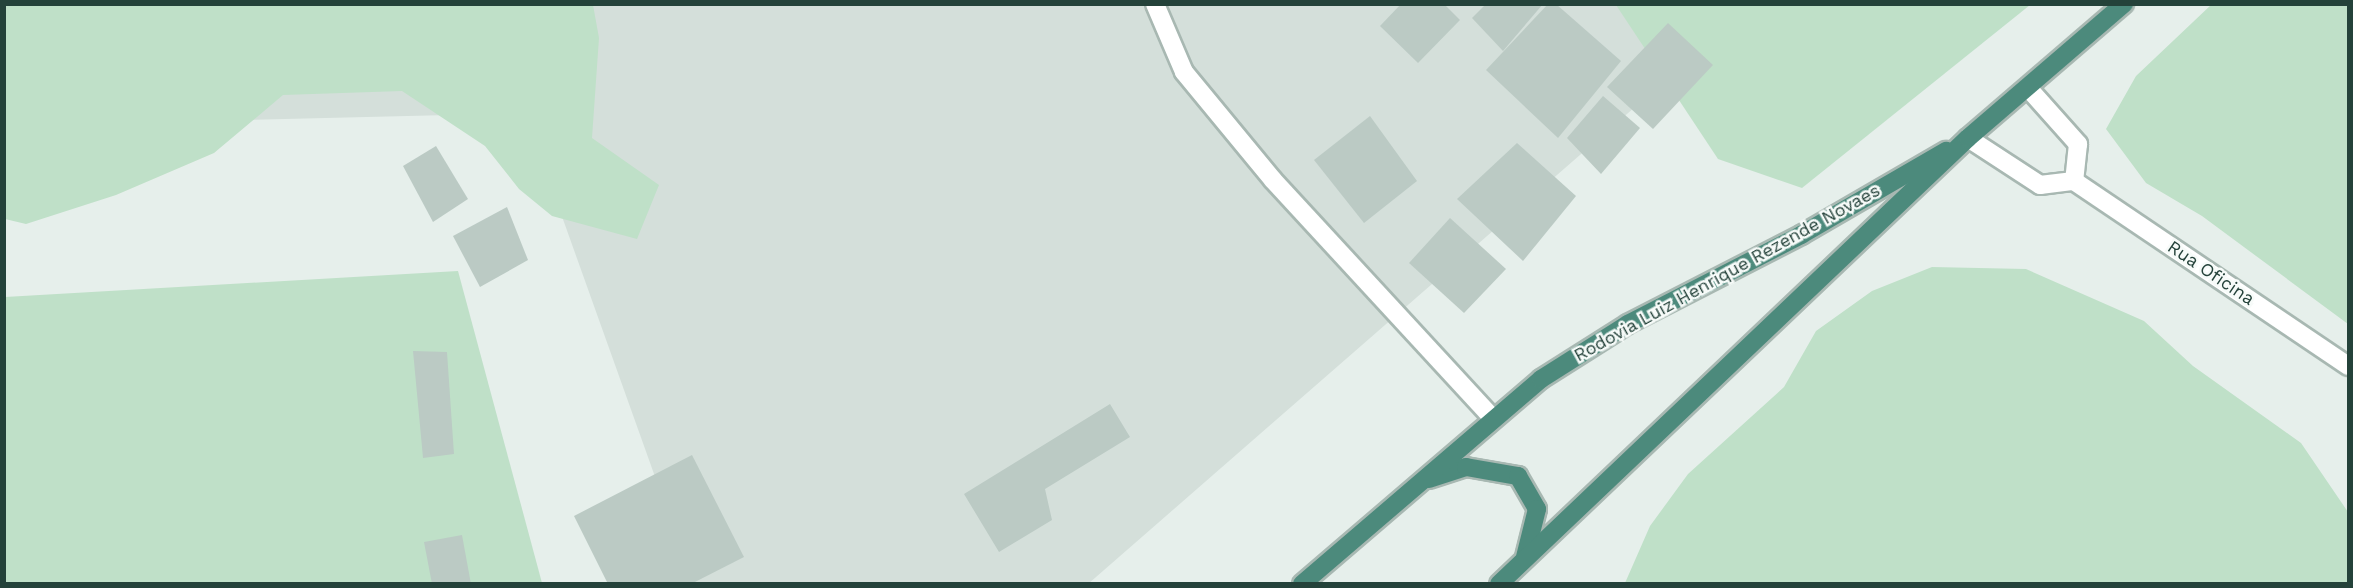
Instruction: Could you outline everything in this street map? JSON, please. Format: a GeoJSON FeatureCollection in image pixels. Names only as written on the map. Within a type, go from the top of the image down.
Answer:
{"type":"FeatureCollection","features":[{"type":"Feature","properties":{"kind":"highway","name":"Rodovia Luiz Henrique Rezende Novaes"},"geometry":{"type":"LineString","coordinates":[[1500,584],[1968,138],[2029,88],[2124,4]]}},
{"type":"Feature","properties":{"kind":"highway","name":"Rodovia Luiz Henrique Rezende Novaes"},"geometry":{"type":"LineString","coordinates":[[1302,584],[1422,481],[1491,416],[1628,324],[1792,240],[1968,138]]}},
{"type":"Feature","properties":{"kind":"highway"},"geometry":{"type":"LineString","coordinates":[[1422,481],[1483,467],[1509,471],[1524,481],[1535,500],[1537,523],[1515,570]]}},
{"type":"Feature","properties":{"kind":"street"},"geometry":{"type":"LineString","coordinates":[[1155,4],[1184,72],[1273,180],[1491,416]]}},
{"type":"Feature","properties":{"kind":"street"},"geometry":{"type":"LineString","coordinates":[[1968,138],[2040,185],[2074,181],[2078,144],[2029,88]]}},
{"type":"Feature","properties":{"kind":"street","name":"Rua Oficina"},"geometry":{"type":"LineString","coordinates":[[2074,181],[2349,366]]}},
{"type":"Feature","properties":{"kind":"shaded area"},"geometry":{"type":"Polygon","coordinates":[[[4,5],[1752,5],[1088,584],[693,583],[525,113],[5,126],[4,5]]]}},
{"type":"Feature","properties":{"kind":"green space"},"geometry":{"type":"Polygon","coordinates":[[[5,4],[593,5],[599,38],[592,138],[659,185],[637,239],[552,216],[519,189],[485,146],[402,91],[283,95],[214,153],[116,195],[26,224],[5,219],[5,4]]]}},
{"type":"Feature","properties":{"kind":"green space"},"geometry":{"type":"Polygon","coordinates":[[[2212,4],[2348,5],[2348,324],[2202,216],[2146,183],[2106,129],[2136,76],[2212,4]]]}},
{"type":"Feature","properties":{"kind":"green space"},"geometry":{"type":"Polygon","coordinates":[[[1616,5],[2030,5],[1802,188],[1718,159],[1616,5]]]}},
{"type":"Feature","properties":{"kind":"green space"},"geometry":{"type":"Polygon","coordinates":[[[1932,267],[2026,269],[2144,321],[2193,366],[2301,443],[2348,512],[2348,583],[1625,583],[1650,526],[1688,474],[1784,387],[1816,331],[1872,291],[1932,267]]]}},
{"type":"Feature","properties":{"kind":"green space"},"geometry":{"type":"Polygon","coordinates":[[[458,271],[542,583],[5,584],[5,297],[458,271]]]}},
{"type":"Feature","properties":{"kind":"building"},"geometry":{"type":"Polygon","coordinates":[[[1401,4],[1444,4],[1460,20],[1418,63],[1380,26],[1401,4]]]}},
{"type":"Feature","properties":{"kind":"building"},"geometry":{"type":"Polygon","coordinates":[[[1486,4],[1543,4],[1503,51],[1472,18],[1486,4]]]}},
{"type":"Feature","properties":{"kind":"building"},"geometry":{"type":"Polygon","coordinates":[[[1548,4],[1556,4],[1621,61],[1558,138],[1486,70],[1548,4]]]}},
{"type":"Feature","properties":{"kind":"building"},"geometry":{"type":"Polygon","coordinates":[[[1668,23],[1713,65],[1653,129],[1607,87],[1668,23]]]}},
{"type":"Feature","properties":{"kind":"building"},"geometry":{"type":"Polygon","coordinates":[[[1603,96],[1640,128],[1601,174],[1567,138],[1603,96]]]}},
{"type":"Feature","properties":{"kind":"building"},"geometry":{"type":"Polygon","coordinates":[[[1370,116],[1417,181],[1364,223],[1314,160],[1370,116]]]}},
{"type":"Feature","properties":{"kind":"building"},"geometry":{"type":"Polygon","coordinates":[[[1517,143],[1576,196],[1523,261],[1457,199],[1517,143]]]}},
{"type":"Feature","properties":{"kind":"building"},"geometry":{"type":"Polygon","coordinates":[[[436,146],[468,199],[433,222],[403,166],[436,146]]]}},
{"type":"Feature","properties":{"kind":"building"},"geometry":{"type":"Polygon","coordinates":[[[507,207],[528,260],[480,287],[453,236],[507,207]]]}},
{"type":"Feature","properties":{"kind":"building"},"geometry":{"type":"Polygon","coordinates":[[[1450,218],[1506,269],[1464,313],[1409,263],[1450,218]]]}},
{"type":"Feature","properties":{"kind":"building"},"geometry":{"type":"Polygon","coordinates":[[[413,351],[447,352],[454,454],[423,458],[413,351]]]}},
{"type":"Feature","properties":{"kind":"building"},"geometry":{"type":"Polygon","coordinates":[[[1110,404],[1130,437],[1045,489],[1052,520],[999,552],[964,494],[1110,404]]]}},
{"type":"Feature","properties":{"kind":"building"},"geometry":{"type":"Polygon","coordinates":[[[692,455],[744,557],[691,584],[608,584],[574,516],[692,455]]]}},
{"type":"Feature","properties":{"kind":"building"},"geometry":{"type":"Polygon","coordinates":[[[462,535],[471,584],[432,584],[424,542],[462,535]]]}}]}
